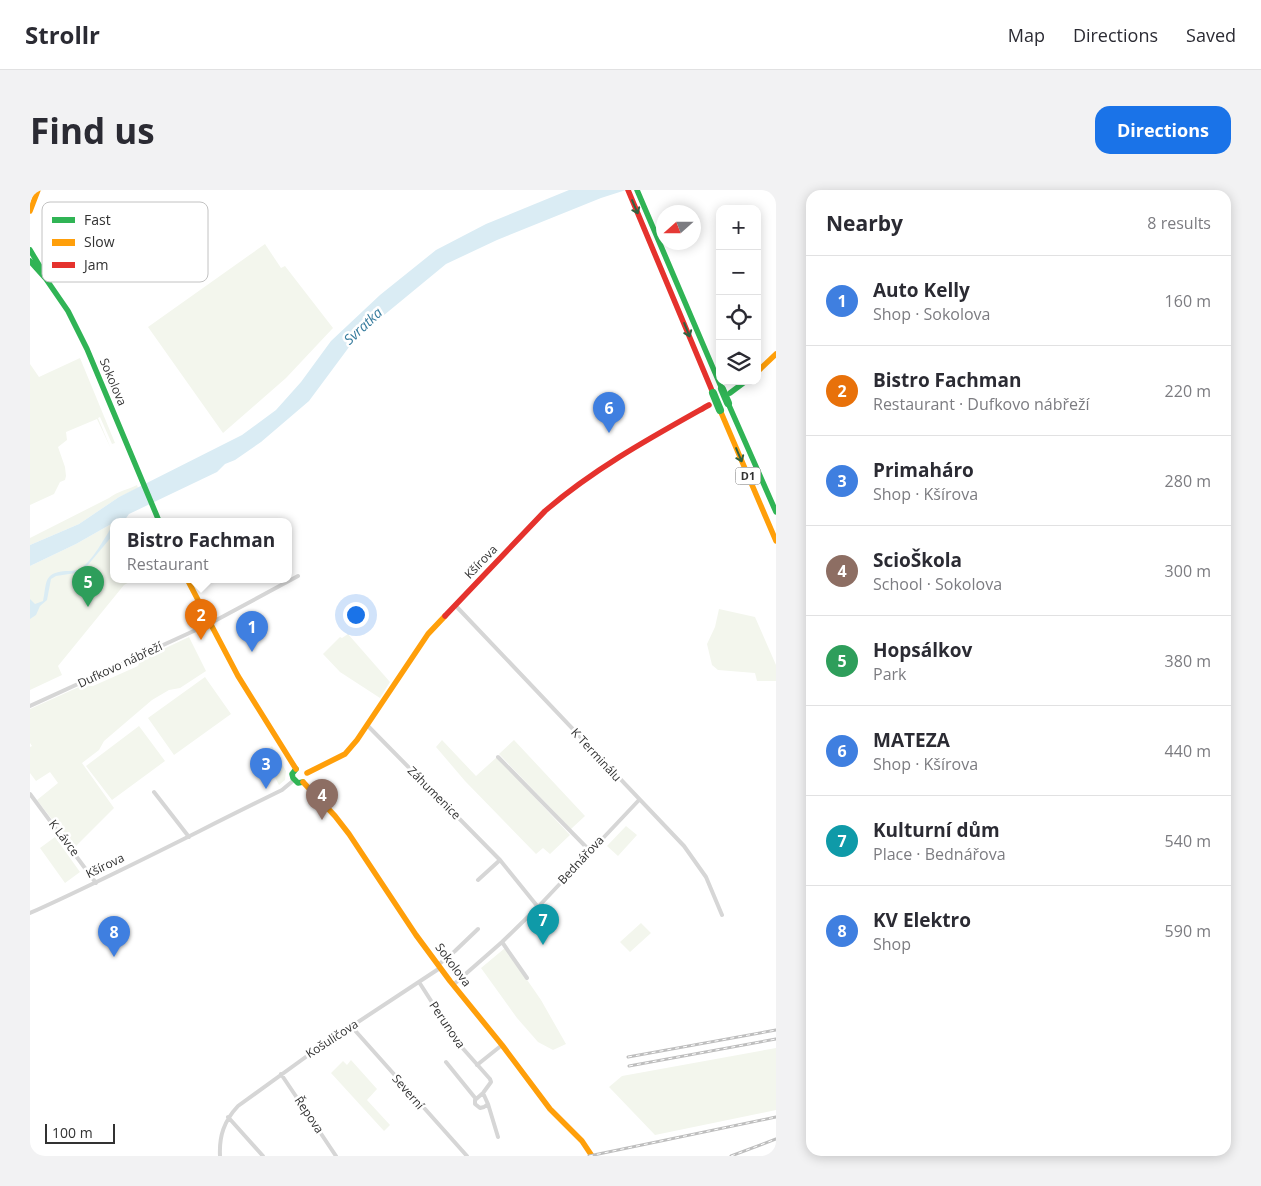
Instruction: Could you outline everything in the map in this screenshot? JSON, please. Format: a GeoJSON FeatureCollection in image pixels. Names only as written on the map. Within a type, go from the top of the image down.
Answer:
{"type":"FeatureCollection","features":[{"type":"Feature","properties":{"kind":"main road"},"geometry":{"type":"LineString","coordinates":[[30,211],[38,190]]}},
{"type":"Feature","properties":{"kind":"main road","name":"D1"},"geometry":{"type":"LineString","coordinates":[[628,190],[776,541]]}},
{"type":"Feature","properties":{"kind":"main road","name":"D1"},"geometry":{"type":"LineString","coordinates":[[637,190],[776,512]]}},
{"type":"Feature","properties":{"kind":"main road"},"geometry":{"type":"LineString","coordinates":[[30,250],[42,272]]}},
{"type":"Feature","properties":{"kind":"main road","name":"Sokolova"},"geometry":{"type":"LineString","coordinates":[[31,263],[42,275]]}},
{"type":"Feature","properties":{"kind":"main road","name":"Sokolova"},"geometry":{"type":"LineString","coordinates":[[48,282],[68,312],[87,349],[158,518]]}},
{"type":"Feature","properties":{"kind":"main road"},"geometry":{"type":"LineString","coordinates":[[761,368],[776,354]]}},
{"type":"Feature","properties":{"kind":"main road"},"geometry":{"type":"LineString","coordinates":[[730,393],[741,385]]}},
{"type":"Feature","properties":{"kind":"main road","name":"Kšírova"},"geometry":{"type":"LineString","coordinates":[[307,773],[345,754],[357,740],[423,642],[562,495],[633,448],[709,405]]}},
{"type":"Feature","properties":{"kind":"main road"},"geometry":{"type":"LineString","coordinates":[[189,583],[209,624],[272,733],[296,769]]}},
{"type":"Feature","properties":{"kind":"main road"},"geometry":{"type":"LineString","coordinates":[[301,768],[307,773],[307,779],[304,782],[298,783],[294,780],[292,774],[296,769],[301,768]]}},
{"type":"Feature","properties":{"kind":"main road","name":"Sokolova"},"geometry":{"type":"LineString","coordinates":[[304,782],[350,834],[453,985],[502,1045],[550,1109],[582,1141],[592,1156]]}},
{"type":"Feature","properties":{"kind":"street","name":"Dufkovo nábřeží"},"geometry":{"type":"LineString","coordinates":[[292,579],[298,576]]}},
{"type":"Feature","properties":{"kind":"street","name":"Dufkovo nábřeží"},"geometry":{"type":"LineString","coordinates":[[30,706],[209,624],[285,583]]}},
{"type":"Feature","properties":{"kind":"street","name":"K Terminálu"},"geometry":{"type":"LineString","coordinates":[[455,606],[662,822],[691,855],[706,877],[722,915]]}},
{"type":"Feature","properties":{"kind":"street","name":"Záhumenice"},"geometry":{"type":"LineString","coordinates":[[367,725],[500,860],[538,908]]}},
{"type":"Feature","properties":{"kind":"street"},"geometry":{"type":"LineString","coordinates":[[498,756],[590,851]]}},
{"type":"Feature","properties":{"kind":"street","name":"Kšírova"},"geometry":{"type":"LineString","coordinates":[[30,913],[96,883],[282,790],[294,780]]}},
{"type":"Feature","properties":{"kind":"street"},"geometry":{"type":"LineString","coordinates":[[154,792],[189,836]]}},
{"type":"Feature","properties":{"kind":"street","name":"K Lávce"},"geometry":{"type":"LineString","coordinates":[[30,794],[96,883]]}},
{"type":"Feature","properties":{"kind":"street","name":"Bednářova"},"geometry":{"type":"LineString","coordinates":[[453,985],[538,908],[639,800]]}},
{"type":"Feature","properties":{"kind":"street"},"geometry":{"type":"LineString","coordinates":[[478,880],[500,860]]}},
{"type":"Feature","properties":{"kind":"street"},"geometry":{"type":"LineString","coordinates":[[439,966],[478,929]]}},
{"type":"Feature","properties":{"kind":"street"},"geometry":{"type":"LineString","coordinates":[[502,942],[527,978]]}},
{"type":"Feature","properties":{"kind":"street","name":"Košuličova"},"geometry":{"type":"LineString","coordinates":[[228,1117],[246,1100],[281,1074],[419,982],[439,966]]}},
{"type":"Feature","properties":{"kind":"street","name":"Perunova"},"geometry":{"type":"LineString","coordinates":[[419,982],[458,1043],[491,1080],[483,1093]]}},
{"type":"Feature","properties":{"kind":"street","name":"Severní"},"geometry":{"type":"LineString","coordinates":[[351,1026],[467,1156]]}},
{"type":"Feature","properties":{"kind":"street"},"geometry":{"type":"LineString","coordinates":[[477,1065],[502,1045]]}},
{"type":"Feature","properties":{"kind":"street"},"geometry":{"type":"LineString","coordinates":[[446,1062],[476,1099]]}},
{"type":"Feature","properties":{"kind":"street","name":"Řepova"},"geometry":{"type":"LineString","coordinates":[[281,1074],[336,1156]]}},
{"type":"Feature","properties":{"kind":"street"},"geometry":{"type":"LineString","coordinates":[[488,1104],[482,1108],[478,1107],[474,1102],[483,1093],[488,1104],[498,1137]]}},
{"type":"Feature","properties":{"kind":"street"},"geometry":{"type":"LineString","coordinates":[[220,1156],[222,1131],[228,1117],[263,1156]]}},
{"type":"Feature","properties":{"kind":"shaded area"},"geometry":{"type":"Polygon","coordinates":[[[265,244],[281,268],[285,266],[333,328],[286,378],[223,433],[148,327],[265,244]]]}},
{"type":"Feature","properties":{"kind":"shaded area"},"geometry":{"type":"Polygon","coordinates":[[[80,358],[115,443],[112,444],[100,417],[98,418],[111,449],[97,419],[66,432],[67,440],[58,447],[65,467],[65,480],[60,482],[54,494],[30,505],[30,364],[39,377],[80,358]]]}},
{"type":"Feature","properties":{"kind":"shaded area"},"geometry":{"type":"Polygon","coordinates":[[[137,485],[138,488],[119,497],[79,524],[30,545],[30,538],[137,485]]]}},
{"type":"Feature","properties":{"kind":"shaded area"},"geometry":{"type":"Polygon","coordinates":[[[110,525],[110,583],[128,583],[124,585],[58,666],[62,675],[30,690],[30,566],[76,544],[110,525]]]}},
{"type":"Feature","properties":{"kind":"shaded area"},"geometry":{"type":"Polygon","coordinates":[[[719,609],[755,617],[776,665],[776,681],[757,681],[755,673],[718,670],[712,665],[707,644],[715,627],[719,609]]]}},
{"type":"Feature","properties":{"kind":"shaded area"},"geometry":{"type":"Polygon","coordinates":[[[348,634],[390,682],[380,698],[340,672],[323,654],[340,637],[342,638],[348,634]]]}},
{"type":"Feature","properties":{"kind":"shaded area"},"geometry":{"type":"Polygon","coordinates":[[[189,637],[206,671],[180,688],[169,690],[152,700],[104,741],[99,750],[82,763],[114,808],[74,848],[37,800],[58,783],[50,772],[36,781],[30,773],[30,747],[32,746],[30,743],[30,709],[81,686],[93,686],[138,666],[140,660],[189,637]]]}},
{"type":"Feature","properties":{"kind":"shaded area"},"geometry":{"type":"Polygon","coordinates":[[[205,677],[231,714],[174,755],[148,718],[205,677]]]}},
{"type":"Feature","properties":{"kind":"shaded area"},"geometry":{"type":"Polygon","coordinates":[[[139,726],[165,761],[112,800],[86,766],[139,726]]]}},
{"type":"Feature","properties":{"kind":"shaded area"},"geometry":{"type":"Polygon","coordinates":[[[442,740],[476,776],[497,757],[570,835],[550,854],[543,848],[536,854],[465,781],[436,747],[442,740]]]}},
{"type":"Feature","properties":{"kind":"shaded area"},"geometry":{"type":"Polygon","coordinates":[[[514,740],[585,816],[571,829],[499,754],[514,740]]]}},
{"type":"Feature","properties":{"kind":"shaded area"},"geometry":{"type":"Polygon","coordinates":[[[272,746],[286,771],[285,780],[279,785],[263,754],[272,746]]]}},
{"type":"Feature","properties":{"kind":"shaded area"},"geometry":{"type":"Polygon","coordinates":[[[626,826],[637,835],[618,856],[607,846],[626,826]]]}},
{"type":"Feature","properties":{"kind":"shaded area"},"geometry":{"type":"Polygon","coordinates":[[[55,837],[80,872],[65,883],[40,848],[55,837]]]}},
{"type":"Feature","properties":{"kind":"shaded area"},"geometry":{"type":"Polygon","coordinates":[[[641,923],[651,933],[630,952],[620,942],[641,923]]]}},
{"type":"Feature","properties":{"kind":"shaded area"},"geometry":{"type":"Polygon","coordinates":[[[505,948],[541,1000],[566,1044],[553,1050],[538,1042],[517,1018],[481,968],[505,948]]]}},
{"type":"Feature","properties":{"kind":"shaded area"},"geometry":{"type":"Polygon","coordinates":[[[776,1048],[776,1110],[655,1135],[609,1087],[622,1076],[776,1048]]]}},
{"type":"Feature","properties":{"kind":"shaded area"},"geometry":{"type":"Polygon","coordinates":[[[351,1060],[377,1089],[367,1100],[390,1125],[384,1131],[331,1073],[343,1061],[347,1065],[351,1060]]]}},
{"type":"Feature","properties":{"kind":"water","name":"Svratka"},"geometry":{"type":"Polygon","coordinates":[[[569,190],[626,190],[601,198],[497,240],[446,264],[355,339],[309,401],[261,442],[235,460],[225,464],[217,472],[129,514],[126,518],[110,518],[110,525],[76,544],[30,566],[30,545],[79,524],[119,497],[242,435],[276,410],[301,382],[331,341],[380,295],[436,250],[486,224],[569,190]]]}},
{"type":"Feature","properties":{"kind":"water"},"geometry":{"type":"Polygon","coordinates":[[[110,530],[110,539],[82,572],[56,576],[51,579],[47,600],[40,606],[36,615],[30,619],[30,599],[35,604],[43,601],[49,577],[58,572],[78,570],[85,566],[110,530]]]}},
{"type":"Feature","properties":{"kind":"railway"},"geometry":{"type":"LineString","coordinates":[[628,1057],[776,1030]]}},
{"type":"Feature","properties":{"kind":"railway"},"geometry":{"type":"LineString","coordinates":[[629,1066],[776,1039]]}},
{"type":"Feature","properties":{"kind":"railway"},"geometry":{"type":"LineString","coordinates":[[589,1156],[776,1117]]}},
{"type":"Feature","properties":{"kind":"railway"},"geometry":{"type":"LineString","coordinates":[[731,1156],[776,1139]]}},
{"type":"Feature","properties":{"kind":"traffic: fast"},"geometry":{"type":"LineString","coordinates":[[637,190],[722,389]]}},
{"type":"Feature","properties":{"kind":"traffic: fast"},"geometry":{"type":"LineString","coordinates":[[30,250],[42,270]]}},
{"type":"Feature","properties":{"kind":"traffic: fast"},"geometry":{"type":"LineString","coordinates":[[30,261],[42,274]]}},
{"type":"Feature","properties":{"kind":"traffic: fast"},"geometry":{"type":"LineString","coordinates":[[48,282],[68,311],[87,349],[158,518]]}},
{"type":"Feature","properties":{"kind":"traffic: fast"},"geometry":{"type":"LineString","coordinates":[[730,393],[741,385]]}},
{"type":"Feature","properties":{"kind":"traffic: fast"},"geometry":{"type":"LineString","coordinates":[[722,389],[728,403]]}},
{"type":"Feature","properties":{"kind":"traffic: fast"},"geometry":{"type":"LineString","coordinates":[[713,393],[720,410]]}},
{"type":"Feature","properties":{"kind":"traffic: fast"},"geometry":{"type":"LineString","coordinates":[[728,403],[776,512]]}},
{"type":"Feature","properties":{"kind":"traffic: fast"},"geometry":{"type":"LineString","coordinates":[[296,769],[292,774],[293,778],[298,783],[303,782]]}},
{"type":"Feature","properties":{"kind":"traffic: slow"},"geometry":{"type":"LineString","coordinates":[[30,211],[38,190]]}},
{"type":"Feature","properties":{"kind":"traffic: slow"},"geometry":{"type":"LineString","coordinates":[[761,368],[776,354]]}},
{"type":"Feature","properties":{"kind":"traffic: slow"},"geometry":{"type":"LineString","coordinates":[[720,410],[776,541]]}},
{"type":"Feature","properties":{"kind":"traffic: slow"},"geometry":{"type":"LineString","coordinates":[[189,583],[238,676],[296,769]]}},
{"type":"Feature","properties":{"kind":"traffic: slow"},"geometry":{"type":"LineString","coordinates":[[307,773],[345,754],[357,740],[428,634],[445,616]]}},
{"type":"Feature","properties":{"kind":"traffic: slow"},"geometry":{"type":"LineString","coordinates":[[303,782],[349,834],[416,935],[450,981],[502,1045],[550,1109],[582,1141],[592,1156]]}},
{"type":"Feature","properties":{"kind":"traffic: jam"},"geometry":{"type":"LineString","coordinates":[[628,190],[713,393]]}},
{"type":"Feature","properties":{"kind":"traffic: jam"},"geometry":{"type":"LineString","coordinates":[[445,616],[545,511],[564,495],[624,454],[709,405]]}},
{"type":"Feature","properties":{"kind":"place","name":"MATEZA"},"geometry":{"type":"Point","coordinates":[609,433]}},
{"type":"Feature","properties":{"kind":"place","name":"Hopsálkov"},"geometry":{"type":"Point","coordinates":[88,607]}},
{"type":"Feature","properties":{"kind":"place","name":"Bistro Fachman"},"geometry":{"type":"Point","coordinates":[201,640]}},
{"type":"Feature","properties":{"kind":"place","name":"Auto Kelly"},"geometry":{"type":"Point","coordinates":[252,652]}},
{"type":"Feature","properties":{"kind":"place","name":"Primaháro"},"geometry":{"type":"Point","coordinates":[266,789]}},
{"type":"Feature","properties":{"kind":"place","name":"ScioŠkola"},"geometry":{"type":"Point","coordinates":[322,820]}},
{"type":"Feature","properties":{"kind":"place","name":"Kulturní dům"},"geometry":{"type":"Point","coordinates":[543,945]}},
{"type":"Feature","properties":{"kind":"place","name":"KV Elektro"},"geometry":{"type":"Point","coordinates":[114,957]}}]}
